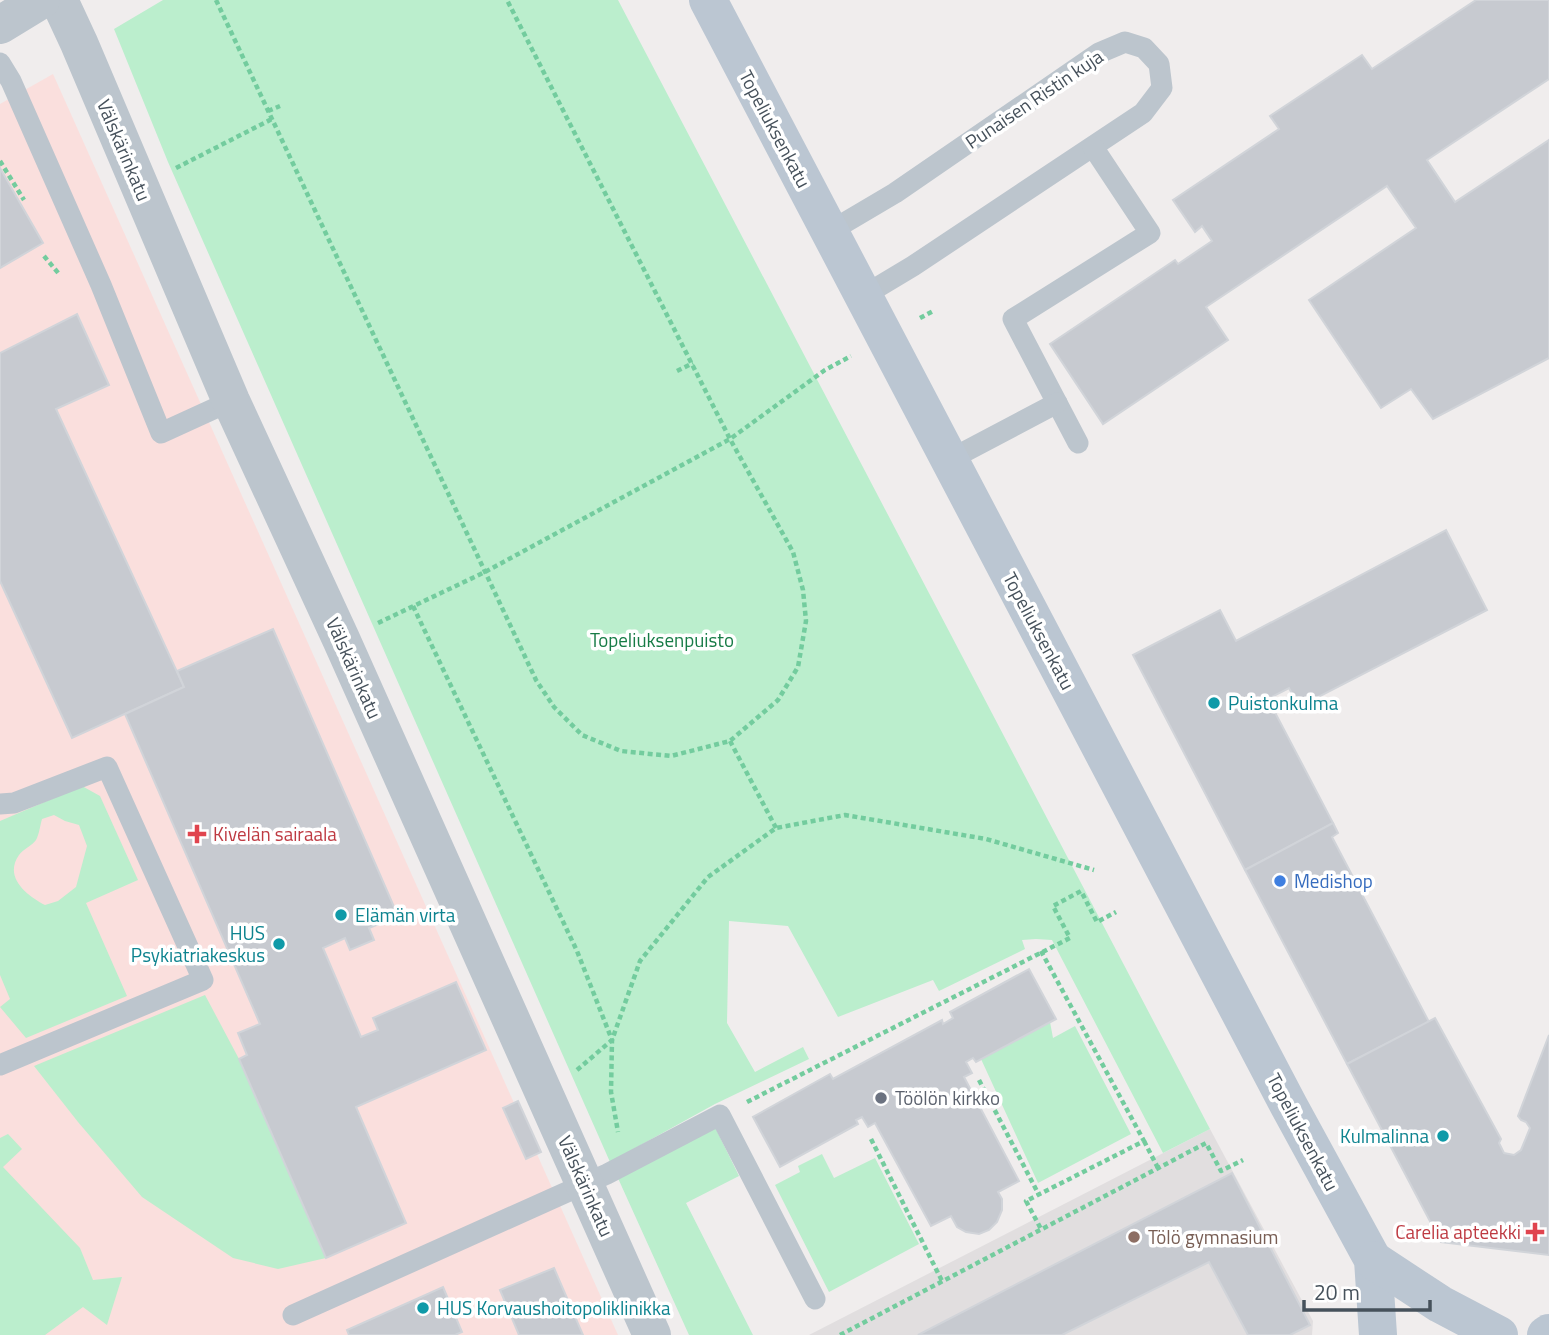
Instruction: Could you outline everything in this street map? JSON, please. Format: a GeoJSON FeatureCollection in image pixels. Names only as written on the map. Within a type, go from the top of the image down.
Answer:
{"type":"FeatureCollection","features":[{"type":"Feature","properties":{"kind":"main road","name":"Topeliuksenkatu"},"geometry":{"type":"LineString","coordinates":[[708,0],[1289,1106],[1373,1260],[1378,1335]]}},
{"type":"Feature","properties":{"kind":"main road","name":"Topeliuksenkatu"},"geometry":{"type":"LineString","coordinates":[[1373,1260],[1440,1304],[1499,1335]]}},
{"type":"Feature","properties":{"kind":"street"},"geometry":{"type":"LineString","coordinates":[[0,25],[41,0]]}},
{"type":"Feature","properties":{"kind":"street","name":"Välskärinkatu"},"geometry":{"type":"LineString","coordinates":[[59,0],[231,401],[596,1179],[652,1335]]}},
{"type":"Feature","properties":{"kind":"lane","name":"Punaisen Ristin kuja"},"geometry":{"type":"LineString","coordinates":[[829,232],[895,193],[1099,52],[1125,42],[1144,48],[1159,64],[1162,88],[1143,113],[913,266],[863,296]]}},
{"type":"Feature","properties":{"kind":"lane"},"geometry":{"type":"LineString","coordinates":[[0,63],[11,80],[92,265],[161,433],[231,401]]}},
{"type":"Feature","properties":{"kind":"lane"},"geometry":{"type":"LineString","coordinates":[[1078,443],[1013,319],[1150,233],[1093,147]]}},
{"type":"Feature","properties":{"kind":"lane"},"geometry":{"type":"LineString","coordinates":[[949,460],[1057,403]]}},
{"type":"Feature","properties":{"kind":"lane"},"geometry":{"type":"LineString","coordinates":[[0,804],[14,803],[107,767],[203,980],[0,1065]]}},
{"type":"Feature","properties":{"kind":"lane"},"geometry":{"type":"LineString","coordinates":[[293,1315],[596,1179],[720,1115],[815,1299]]}},
{"type":"Feature","properties":{"kind":"path"},"geometry":{"type":"LineString","coordinates":[[216,0],[536,680],[554,706],[582,735],[621,751],[671,756],[730,741],[778,700],[797,667],[806,621],[803,590],[793,552],[730,439],[508,0]]}},
{"type":"Feature","properties":{"kind":"path"},"geometry":{"type":"LineString","coordinates":[[268,111],[280,106]]}},
{"type":"Feature","properties":{"kind":"path"},"geometry":{"type":"LineString","coordinates":[[167,173],[272,119]]}},
{"type":"Feature","properties":{"kind":"path"},"geometry":{"type":"LineString","coordinates":[[0,161],[24,200]]}},
{"type":"Feature","properties":{"kind":"path"},"geometry":{"type":"LineString","coordinates":[[677,371],[693,363]]}},
{"type":"Feature","properties":{"kind":"path"},"geometry":{"type":"LineString","coordinates":[[369,628],[485,572],[730,439],[825,370]]}},
{"type":"Feature","properties":{"kind":"path"},"geometry":{"type":"LineString","coordinates":[[413,606],[577,951],[612,1041]]}},
{"type":"Feature","properties":{"kind":"path"},"geometry":{"type":"LineString","coordinates":[[730,741],[776,828]]}},
{"type":"Feature","properties":{"kind":"path"},"geometry":{"type":"LineString","coordinates":[[596,1179],[618,1129],[611,1092],[612,1041],[640,961],[708,877],[776,828],[845,815],[986,839],[1094,870]]}},
{"type":"Feature","properties":{"kind":"path"},"geometry":{"type":"LineString","coordinates":[[720,1115],[1070,937],[1053,906],[1081,891],[1097,922],[1116,912]]}},
{"type":"Feature","properties":{"kind":"path"},"geometry":{"type":"LineString","coordinates":[[1041,951],[1158,1168]]}},
{"type":"Feature","properties":{"kind":"path"},"geometry":{"type":"LineString","coordinates":[[575,1072],[612,1041]]}},
{"type":"Feature","properties":{"kind":"path"},"geometry":{"type":"LineString","coordinates":[[979,1080],[1038,1195]]}},
{"type":"Feature","properties":{"kind":"path"},"geometry":{"type":"LineString","coordinates":[[871,1139],[942,1281]]}},
{"type":"Feature","properties":{"kind":"path"},"geometry":{"type":"LineString","coordinates":[[1041,1229],[1026,1201],[1144,1141]]}},
{"type":"Feature","properties":{"kind":"path"},"geometry":{"type":"LineString","coordinates":[[840,1335],[1206,1143],[1221,1171],[1243,1160]]}},
{"type":"Feature","properties":{"kind":"shaded area","name":"Kivelän sairaala"},"geometry":{"type":"Polygon","coordinates":[[[53,74],[618,1335],[0,1335],[0,104],[53,74]]]}},
{"type":"Feature","properties":{"kind":"shaded area","name":"Tölö gymnasium"},"geometry":{"type":"Polygon","coordinates":[[[1210,1129],[1313,1321],[1312,1335],[809,1335],[1210,1129]]]}},
{"type":"Feature","properties":{"kind":"green space","name":"Topeliuksenpuisto"},"geometry":{"type":"Polygon","coordinates":[[[163,0],[618,0],[1210,1129],[1163,1153],[1052,940],[1022,940],[1025,949],[939,991],[933,980],[838,1017],[788,926],[729,921],[727,1023],[755,1072],[803,1047],[809,1059],[715,1104],[610,1162],[168,162],[114,29],[163,0]]]}},
{"type":"Feature","properties":{"kind":"green space"},"geometry":{"type":"Polygon","coordinates":[[[82,786],[100,796],[138,880],[86,903],[127,996],[26,1038],[0,1007],[10,999],[0,975],[0,821],[82,786]],[[54,815],[42,819],[36,840],[21,853],[15,863],[14,871],[20,885],[45,905],[58,901],[76,887],[87,846],[79,825],[54,815]]]}},
{"type":"Feature","properties":{"kind":"green space"},"geometry":{"type":"Polygon","coordinates":[[[205,995],[239,1059],[326,1258],[278,1269],[233,1258],[142,1197],[34,1066],[205,995]]]}},
{"type":"Feature","properties":{"kind":"green space"},"geometry":{"type":"Polygon","coordinates":[[[1050,1022],[1053,1038],[1075,1026],[1131,1134],[1038,1183],[981,1059],[1050,1022]]]}},
{"type":"Feature","properties":{"kind":"green space"},"geometry":{"type":"Polygon","coordinates":[[[714,1125],[739,1176],[686,1203],[753,1335],[689,1335],[617,1176],[714,1125]]]}},
{"type":"Feature","properties":{"kind":"green space"},"geometry":{"type":"Polygon","coordinates":[[[8,1134],[22,1149],[3,1167],[80,1248],[93,1280],[122,1277],[107,1325],[83,1307],[45,1335],[0,1335],[0,1138],[8,1134]]]}},
{"type":"Feature","properties":{"kind":"green space"},"geometry":{"type":"Polygon","coordinates":[[[822,1154],[834,1178],[875,1158],[919,1244],[829,1292],[775,1185],[800,1172],[798,1166],[822,1154]]]}},
{"type":"Feature","properties":{"kind":"building"},"geometry":{"type":"Polygon","coordinates":[[[1476,0],[1549,0],[1549,79],[1427,160],[1455,202],[1549,140],[1549,358],[1433,419],[1411,389],[1381,408],[1309,300],[1416,228],[1387,186],[1206,307],[1228,340],[1103,424],[1050,344],[1175,260],[1178,264],[1212,241],[1202,226],[1195,232],[1173,200],[1279,129],[1270,116],[1362,55],[1372,69],[1476,0]]]}},
{"type":"Feature","properties":{"kind":"building"},"geometry":{"type":"Polygon","coordinates":[[[0,168],[43,243],[0,268],[0,168]]]}},
{"type":"Feature","properties":{"kind":"building"},"geometry":{"type":"Polygon","coordinates":[[[77,314],[109,385],[56,409],[184,687],[72,738],[0,581],[0,353],[77,314]]]}},
{"type":"Feature","properties":{"kind":"building","name":"Puistonkulma"},"geometry":{"type":"Polygon","coordinates":[[[1446,530],[1487,610],[1299,707],[1289,688],[1268,699],[1333,823],[1245,870],[1133,655],[1220,610],[1236,641],[1446,530]]]}},
{"type":"Feature","properties":{"kind":"building","name":"HUS Psykiatriakeskus"},"geometry":{"type":"Polygon","coordinates":[[[273,629],[398,916],[369,928],[374,940],[350,950],[345,938],[323,948],[361,1037],[378,1030],[373,1018],[456,982],[486,1050],[356,1107],[406,1223],[326,1258],[239,1059],[247,1055],[238,1033],[260,1024],[125,714],[184,687],[177,671],[273,629]]]}},
{"type":"Feature","properties":{"kind":"building"},"geometry":{"type":"Polygon","coordinates":[[[1333,823],[1338,833],[1332,837],[1429,1022],[1347,1064],[1245,870],[1333,823]]]}},
{"type":"Feature","properties":{"kind":"building","name":"Töölön kirkko"},"geometry":{"type":"Polygon","coordinates":[[[1029,969],[1056,1019],[976,1062],[973,1058],[966,1062],[972,1073],[964,1077],[1019,1181],[998,1192],[1002,1199],[1002,1210],[997,1222],[989,1230],[979,1234],[966,1232],[957,1227],[951,1216],[931,1226],[875,1123],[868,1127],[862,1117],[856,1120],[858,1124],[780,1167],[753,1117],[830,1074],[833,1079],[942,1020],[943,1024],[953,1018],[950,1012],[1029,969]]]}},
{"type":"Feature","properties":{"kind":"building","name":"Kulmalinna"},"geometry":{"type":"Polygon","coordinates":[[[1435,1018],[1501,1139],[1499,1143],[1504,1153],[1514,1155],[1521,1150],[1530,1128],[1518,1116],[1549,1035],[1549,1255],[1441,1242],[1347,1064],[1435,1018]]]}},
{"type":"Feature","properties":{"kind":"building"},"geometry":{"type":"Polygon","coordinates":[[[518,1101],[541,1152],[526,1159],[503,1108],[518,1101]]]}},
{"type":"Feature","properties":{"kind":"building","name":"Tölö gymnasium"},"geometry":{"type":"Polygon","coordinates":[[[1232,1173],[1310,1325],[1290,1335],[1248,1335],[1209,1262],[1062,1335],[918,1335],[1232,1173]]]}},
{"type":"Feature","properties":{"kind":"building"},"geometry":{"type":"Polygon","coordinates":[[[554,1268],[583,1335],[519,1335],[500,1290],[554,1268]]]}},
{"type":"Feature","properties":{"kind":"building","name":"HUS Korvaushoitopoliklinikka"},"geometry":{"type":"Polygon","coordinates":[[[443,1287],[462,1332],[455,1335],[349,1335],[347,1330],[443,1287]]]}},
{"type":"Feature","properties":{"kind":"place","name":"Puistonkulma"},"geometry":{"type":"Point","coordinates":[1214,703]}},
{"type":"Feature","properties":{"kind":"place","name":"Kivelän sairaala"},"geometry":{"type":"Point","coordinates":[197,834]}},
{"type":"Feature","properties":{"kind":"place","name":"Medishop"},"geometry":{"type":"Point","coordinates":[1280,881]}},
{"type":"Feature","properties":{"kind":"place","name":"Elämän virta"},"geometry":{"type":"Point","coordinates":[341,915]}},
{"type":"Feature","properties":{"kind":"place","name":"HUS Psykiatriakeskus"},"geometry":{"type":"Point","coordinates":[279,944]}},
{"type":"Feature","properties":{"kind":"place","name":"Töölön kirkko"},"geometry":{"type":"Point","coordinates":[881,1098]}},
{"type":"Feature","properties":{"kind":"place","name":"Kulmalinna"},"geometry":{"type":"Point","coordinates":[1443,1136]}},
{"type":"Feature","properties":{"kind":"place","name":"Carelia apteekki"},"geometry":{"type":"Point","coordinates":[1535,1232]}},
{"type":"Feature","properties":{"kind":"place","name":"Tölö gymnasium"},"geometry":{"type":"Point","coordinates":[1134,1237]}},
{"type":"Feature","properties":{"kind":"place","name":"HUS Korvaushoitopoliklinikka"},"geometry":{"type":"Point","coordinates":[423,1308]}}]}
